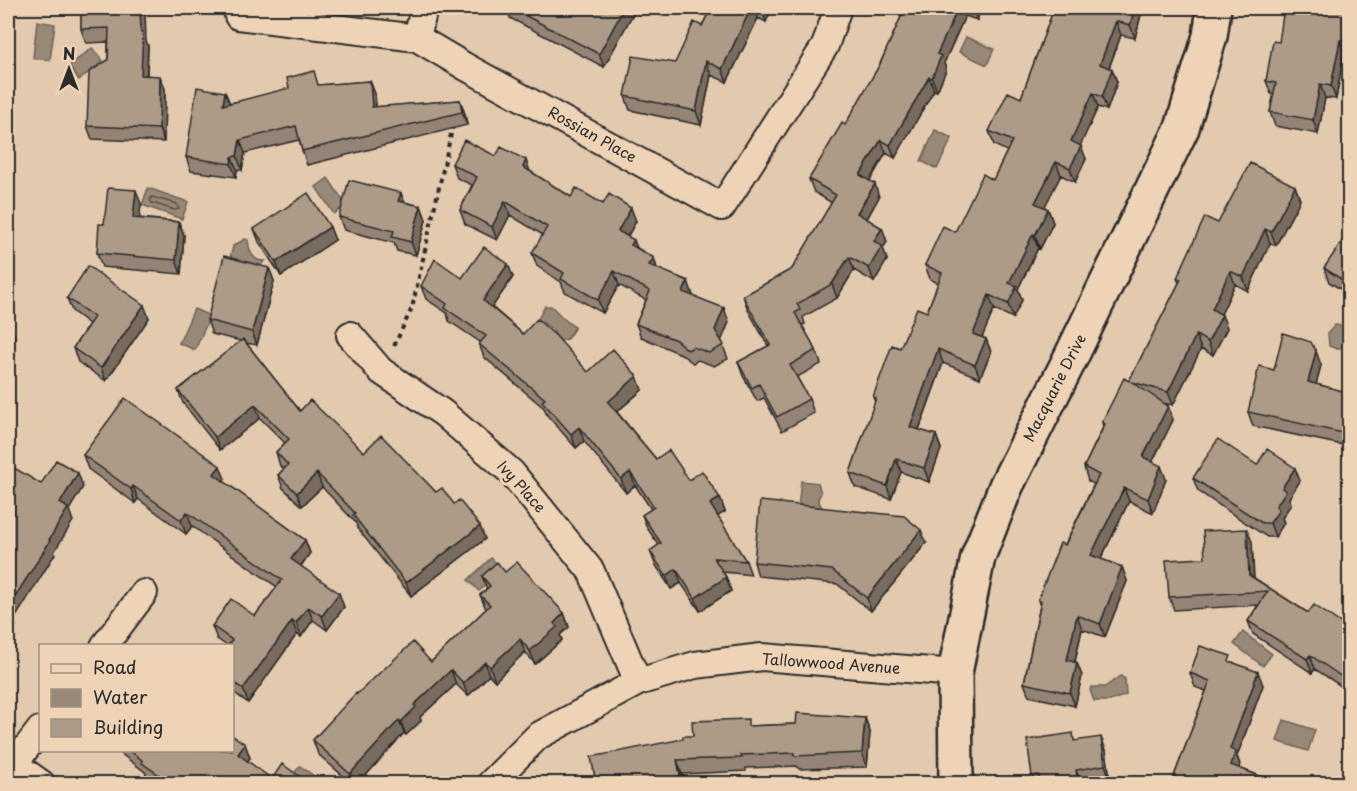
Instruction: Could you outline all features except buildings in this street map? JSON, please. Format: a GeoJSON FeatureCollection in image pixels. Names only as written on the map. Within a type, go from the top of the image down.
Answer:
{"type":"FeatureCollection","features":[{"type":"Feature","properties":{"kind":"main road","name":"Macquarie Drive"},"geometry":{"type":"LineString","coordinates":[[956,783],[955,673],[978,557],[1006,486],[1182,128],[1209,36],[1214,8]]}},
{"type":"Feature","properties":{"kind":"street"},"geometry":{"type":"LineString","coordinates":[[417,38],[424,8]]}},
{"type":"Feature","properties":{"kind":"street","name":"Rossian Place"},"geometry":{"type":"LineString","coordinates":[[238,16],[417,38],[722,207],[825,46],[838,8]]}},
{"type":"Feature","properties":{"kind":"street","name":"Ivy Place"},"geometry":{"type":"LineString","coordinates":[[350,335],[381,371],[443,413],[511,472],[591,571],[638,682]]}},
{"type":"Feature","properties":{"kind":"street"},"geometry":{"type":"LineString","coordinates":[[105,644],[144,592]]}},
{"type":"Feature","properties":{"kind":"street","name":"Tallowwood Avenue"},"geometry":{"type":"LineString","coordinates":[[490,783],[538,736],[638,682],[695,665],[762,657],[955,673]]}},
{"type":"Feature","properties":{"kind":"street"},"geometry":{"type":"LineString","coordinates":[[39,731],[14,764],[42,783]]}},
{"type":"Feature","properties":{"kind":"path"},"geometry":{"type":"LineString","coordinates":[[381,371],[412,308],[453,124]]}},
{"type":"Feature","properties":{"kind":"shaded area"},"geometry":{"type":"Polygon","coordinates":[[[1349,763],[1349,783],[1335,783],[1349,763]]]}},
{"type":"Feature","properties":{"kind":"water"},"geometry":{"type":"Polygon","coordinates":[[[37,21],[55,24],[50,60],[33,58],[37,21]]]}},
{"type":"Feature","properties":{"kind":"water"},"geometry":{"type":"Polygon","coordinates":[[[966,37],[994,49],[987,65],[959,52],[966,37]]]}},
{"type":"Feature","properties":{"kind":"water"},"geometry":{"type":"Polygon","coordinates":[[[92,48],[103,61],[79,80],[69,66],[92,48]]]}},
{"type":"Feature","properties":{"kind":"water"},"geometry":{"type":"Polygon","coordinates":[[[935,130],[952,138],[937,169],[921,161],[935,130]]]}},
{"type":"Feature","properties":{"kind":"water"},"geometry":{"type":"Polygon","coordinates":[[[328,178],[346,205],[334,214],[316,187],[328,178]]]}},
{"type":"Feature","properties":{"kind":"water"},"geometry":{"type":"Polygon","coordinates":[[[148,188],[188,202],[182,219],[142,205],[148,188]]]}},
{"type":"Feature","properties":{"kind":"water"},"geometry":{"type":"Polygon","coordinates":[[[245,239],[248,240],[254,257],[265,261],[258,267],[229,263],[233,246],[245,239]]]}},
{"type":"Feature","properties":{"kind":"water"},"geometry":{"type":"Polygon","coordinates":[[[545,306],[551,306],[575,327],[567,339],[559,341],[552,329],[538,319],[545,306]]]}},
{"type":"Feature","properties":{"kind":"water"},"geometry":{"type":"Polygon","coordinates":[[[194,309],[210,316],[195,350],[179,343],[194,309]]]}},
{"type":"Feature","properties":{"kind":"water"},"geometry":{"type":"Polygon","coordinates":[[[1335,325],[1349,327],[1349,351],[1342,347],[1337,349],[1329,346],[1328,333],[1335,325]]]}},
{"type":"Feature","properties":{"kind":"water"},"geometry":{"type":"Polygon","coordinates":[[[801,481],[818,483],[821,493],[818,499],[821,506],[828,512],[797,516],[801,481]]]}},
{"type":"Feature","properties":{"kind":"water"},"geometry":{"type":"Polygon","coordinates":[[[491,558],[502,569],[479,591],[468,580],[491,558]]]}},
{"type":"Feature","properties":{"kind":"water"},"geometry":{"type":"Polygon","coordinates":[[[1243,632],[1272,654],[1263,666],[1234,644],[1243,632]]]}},
{"type":"Feature","properties":{"kind":"water"},"geometry":{"type":"Polygon","coordinates":[[[1121,676],[1125,679],[1126,695],[1110,701],[1094,701],[1090,690],[1092,687],[1105,687],[1121,676]]]}},
{"type":"Feature","properties":{"kind":"water"},"geometry":{"type":"Polygon","coordinates":[[[1284,720],[1315,730],[1308,751],[1277,741],[1284,720]]]}},
{"type":"Feature","properties":{"kind":"water"},"geometry":{"type":"Polygon","coordinates":[[[300,766],[324,783],[300,783],[291,777],[300,766]]]}}]}
